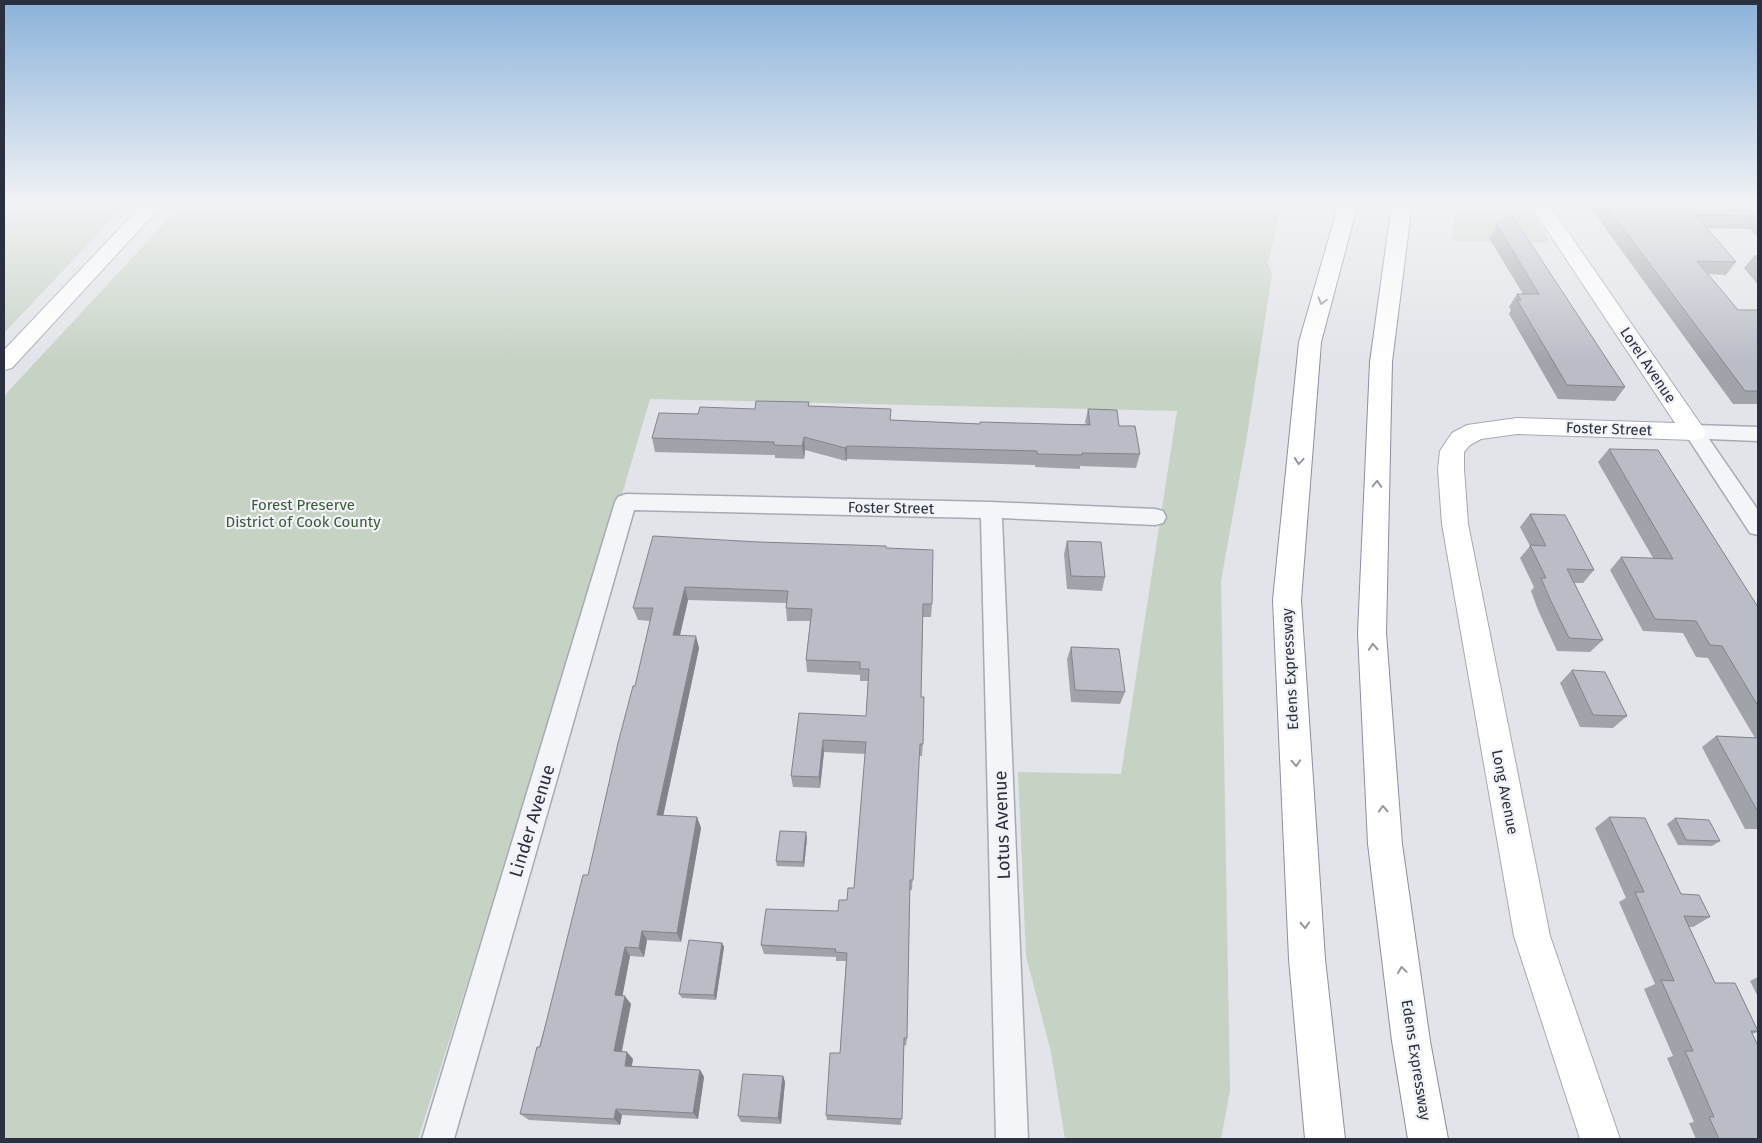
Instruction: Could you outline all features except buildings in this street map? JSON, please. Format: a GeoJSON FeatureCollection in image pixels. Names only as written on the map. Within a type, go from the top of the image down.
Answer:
{"type":"FeatureCollection","features":[{"type":"Feature","properties":{"kind":"main road"},"geometry":{"type":"LineString","coordinates":[[4,363],[105,256]]}},
{"type":"Feature","properties":{"kind":"main road","name":"Edens Expressway"},"geometry":{"type":"LineString","coordinates":[[1325,1139],[1307,959],[1286,600],[1310,342],[1334,256]]}},
{"type":"Feature","properties":{"kind":"main road","name":"Edens Expressway"},"geometry":{"type":"LineString","coordinates":[[1395,256],[1381,362],[1372,632],[1385,844],[1411,1040],[1428,1139]]}},
{"type":"Feature","properties":{"kind":"main road","name":"Lorel Avenue"},"geometry":{"type":"LineString","coordinates":[[1574,256],[1694,432]]}},
{"type":"Feature","properties":{"kind":"main road","name":"Foster Street"},"geometry":{"type":"LineString","coordinates":[[1462,439],[1476,431],[1517,426],[1694,432]]}},
{"type":"Feature","properties":{"kind":"main road","name":"Long Avenue"},"geometry":{"type":"LineString","coordinates":[[1462,439],[1452,451],[1451,469],[1456,524],[1532,936],[1600,1139]]}},
{"type":"Feature","properties":{"kind":"street","name":"Foster Street"},"geometry":{"type":"LineString","coordinates":[[1694,432],[1758,434]]}},
{"type":"Feature","properties":{"kind":"street","name":"Lorel Avenue"},"geometry":{"type":"LineString","coordinates":[[1694,432],[1758,527]]}},
{"type":"Feature","properties":{"kind":"street","name":"Foster Street"},"geometry":{"type":"LineString","coordinates":[[626,502],[991,510],[1155,517]]}},
{"type":"Feature","properties":{"kind":"street","name":"Linder Avenue"},"geometry":{"type":"LineString","coordinates":[[438,1139],[626,502]]}},
{"type":"Feature","properties":{"kind":"street","name":"Lotus Avenue"},"geometry":{"type":"LineString","coordinates":[[991,510],[1012,1139]]}},
{"type":"Feature","properties":{"kind":"green space"},"geometry":{"type":"Polygon","coordinates":[[[4,256],[77,256],[4,333],[4,256]]]}},
{"type":"Feature","properties":{"kind":"green space","name":"Forest Preserve District of Cook County"},"geometry":{"type":"Polygon","coordinates":[[[134,256],[1270,256],[1268,263],[1272,274],[1247,436],[1221,581],[1230,1091],[1221,1139],[1065,1139],[1051,1052],[1026,956],[1018,772],[1121,774],[1177,411],[650,399],[623,491],[418,1139],[4,1139],[4,396],[134,256]]]}}]}
